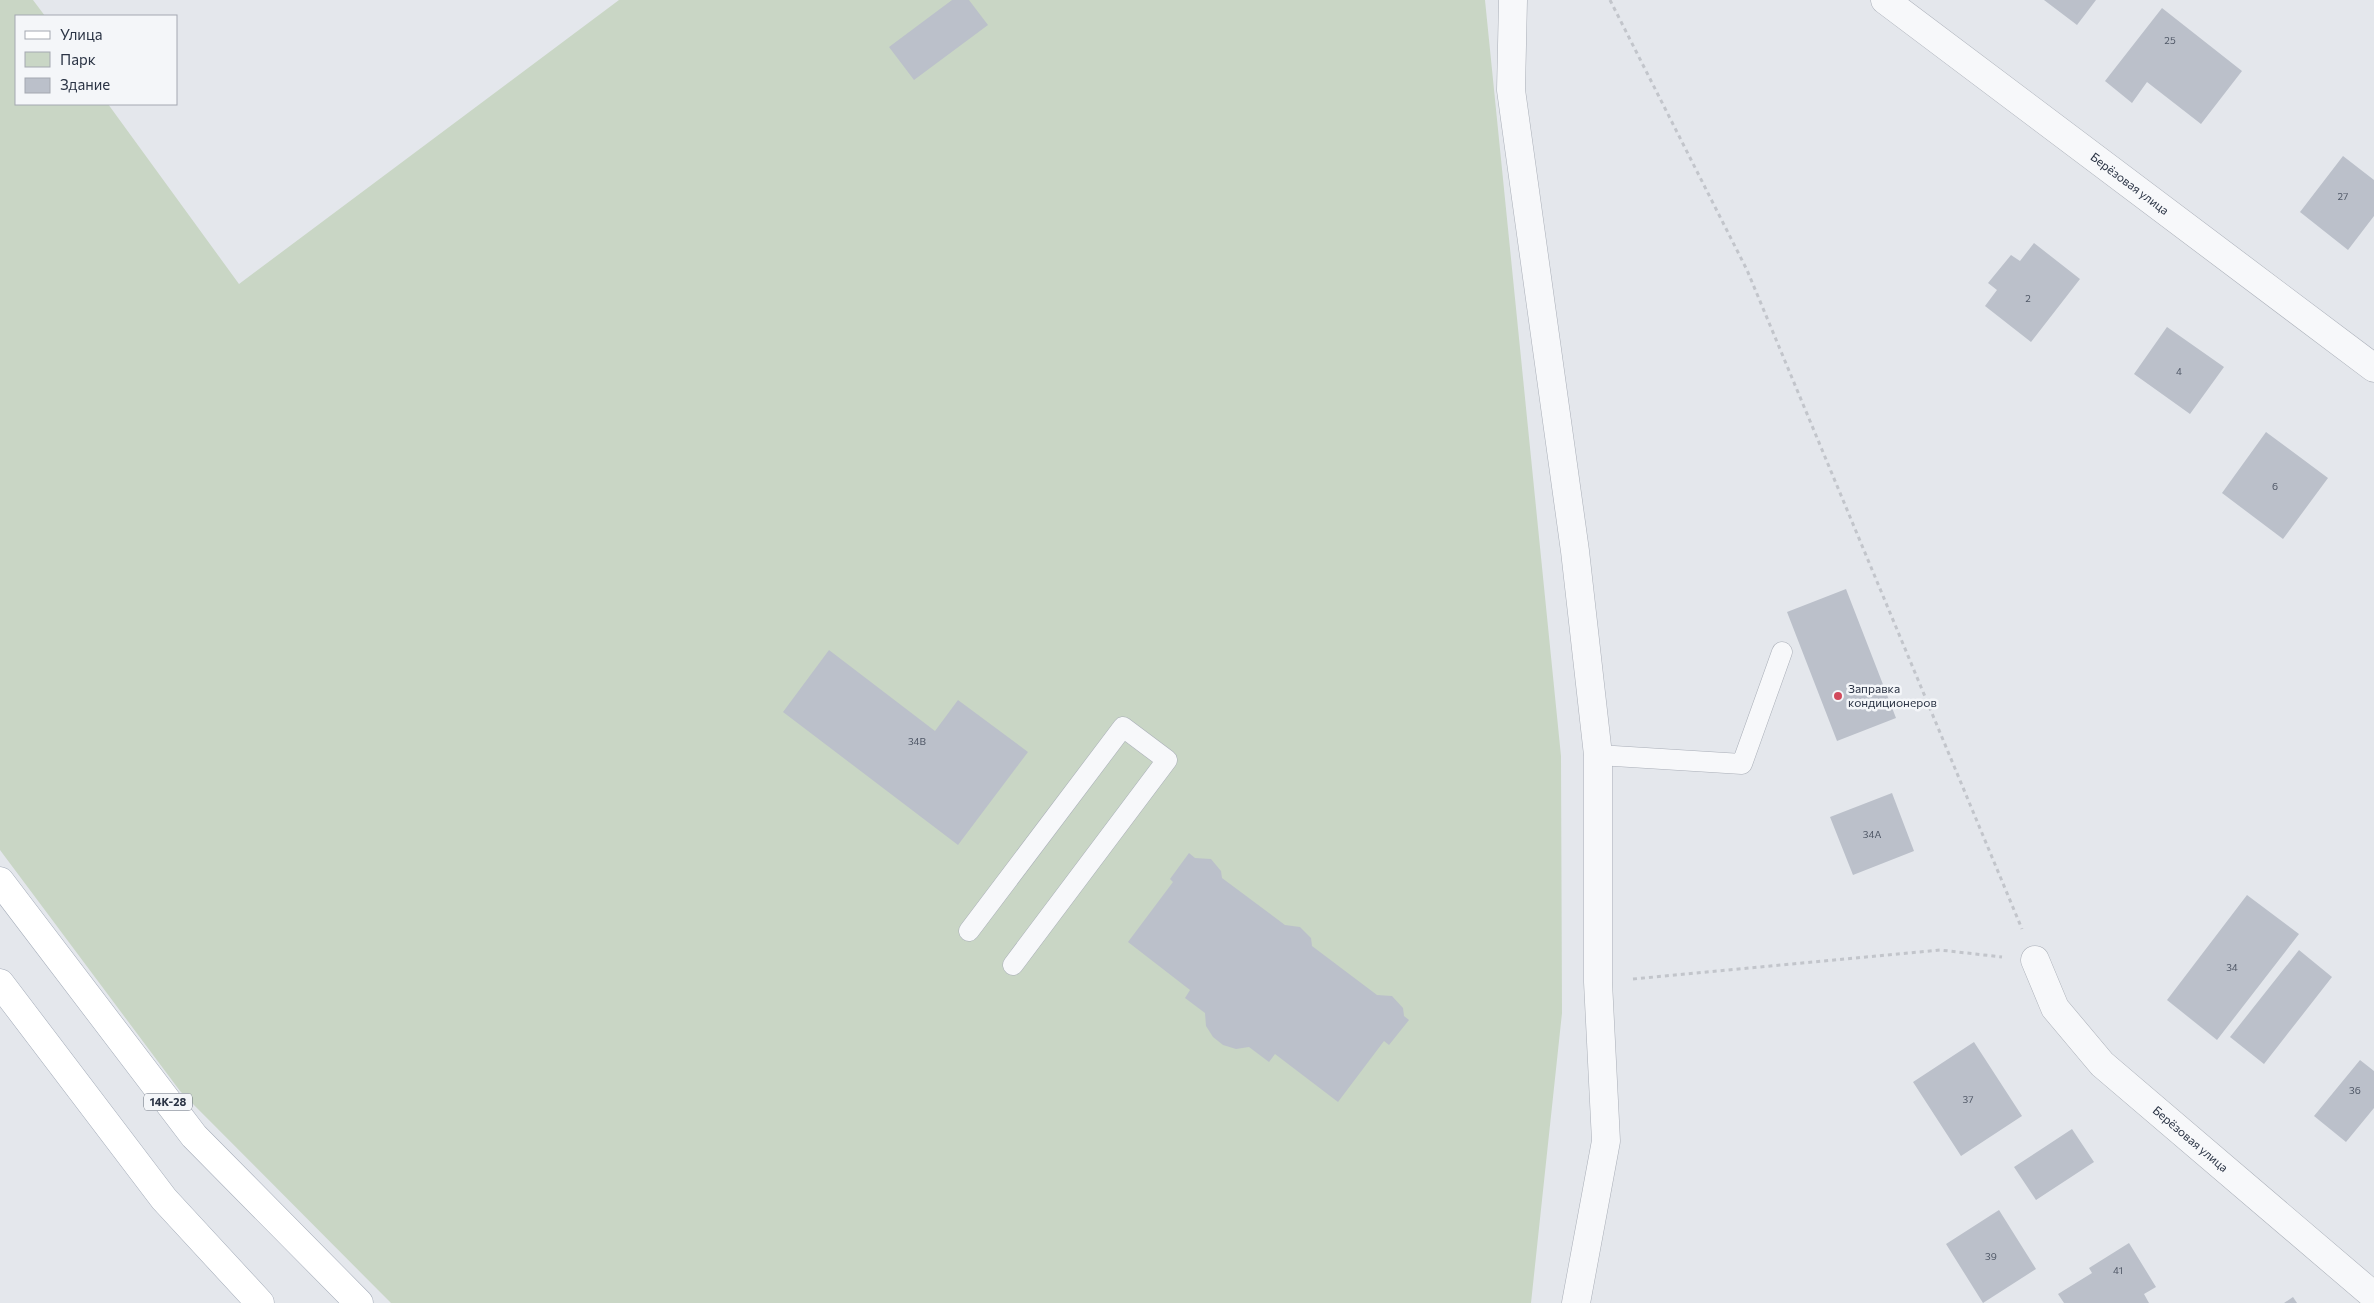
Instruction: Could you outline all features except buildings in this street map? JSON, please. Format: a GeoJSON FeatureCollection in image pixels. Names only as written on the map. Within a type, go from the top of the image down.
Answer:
{"type":"FeatureCollection","features":[{"type":"Feature","properties":{"kind":"main road","name":"14К-28"},"geometry":{"type":"LineString","coordinates":[[0,882],[194,1136],[360,1303]]}},
{"type":"Feature","properties":{"kind":"main road"},"geometry":{"type":"LineString","coordinates":[[0,983],[164,1199],[260,1303]]}},
{"type":"Feature","properties":{"kind":"street"},"geometry":{"type":"LineString","coordinates":[[1513,0],[1511,90],[1575,551],[1598,755],[1598,982],[1606,1141],[1576,1303]]}},
{"type":"Feature","properties":{"kind":"street","name":"Берёзовая улица"},"geometry":{"type":"LineString","coordinates":[[1885,0],[2374,368]]}},
{"type":"Feature","properties":{"kind":"street","name":"Берёзовая улица"},"geometry":{"type":"LineString","coordinates":[[2035,960],[2055,1008],[2102,1064],[2374,1296]]}},
{"type":"Feature","properties":{"kind":"lane"},"geometry":{"type":"LineString","coordinates":[[1598,755],[1742,764],[1782,652]]}},
{"type":"Feature","properties":{"kind":"lane"},"geometry":{"type":"LineString","coordinates":[[970,932],[1123,727],[1167,760],[1013,965]]}},
{"type":"Feature","properties":{"kind":"path"},"geometry":{"type":"LineString","coordinates":[[1598,982],[1940,950],[2035,960],[1747,270],[1610,0]]}},
{"type":"Feature","properties":{"kind":"green space"},"geometry":{"type":"Polygon","coordinates":[[[0,0],[33,0],[44,15],[15,15],[15,105],[109,105],[239,284],[619,0],[1485,0],[1561,756],[1562,1013],[1531,1303],[391,1303],[180,1091],[0,850],[0,0]]]}},
{"type":"Feature","properties":{"kind":"place","name":"Заправка кондиционеров"},"geometry":{"type":"Point","coordinates":[1838,696]}}]}
